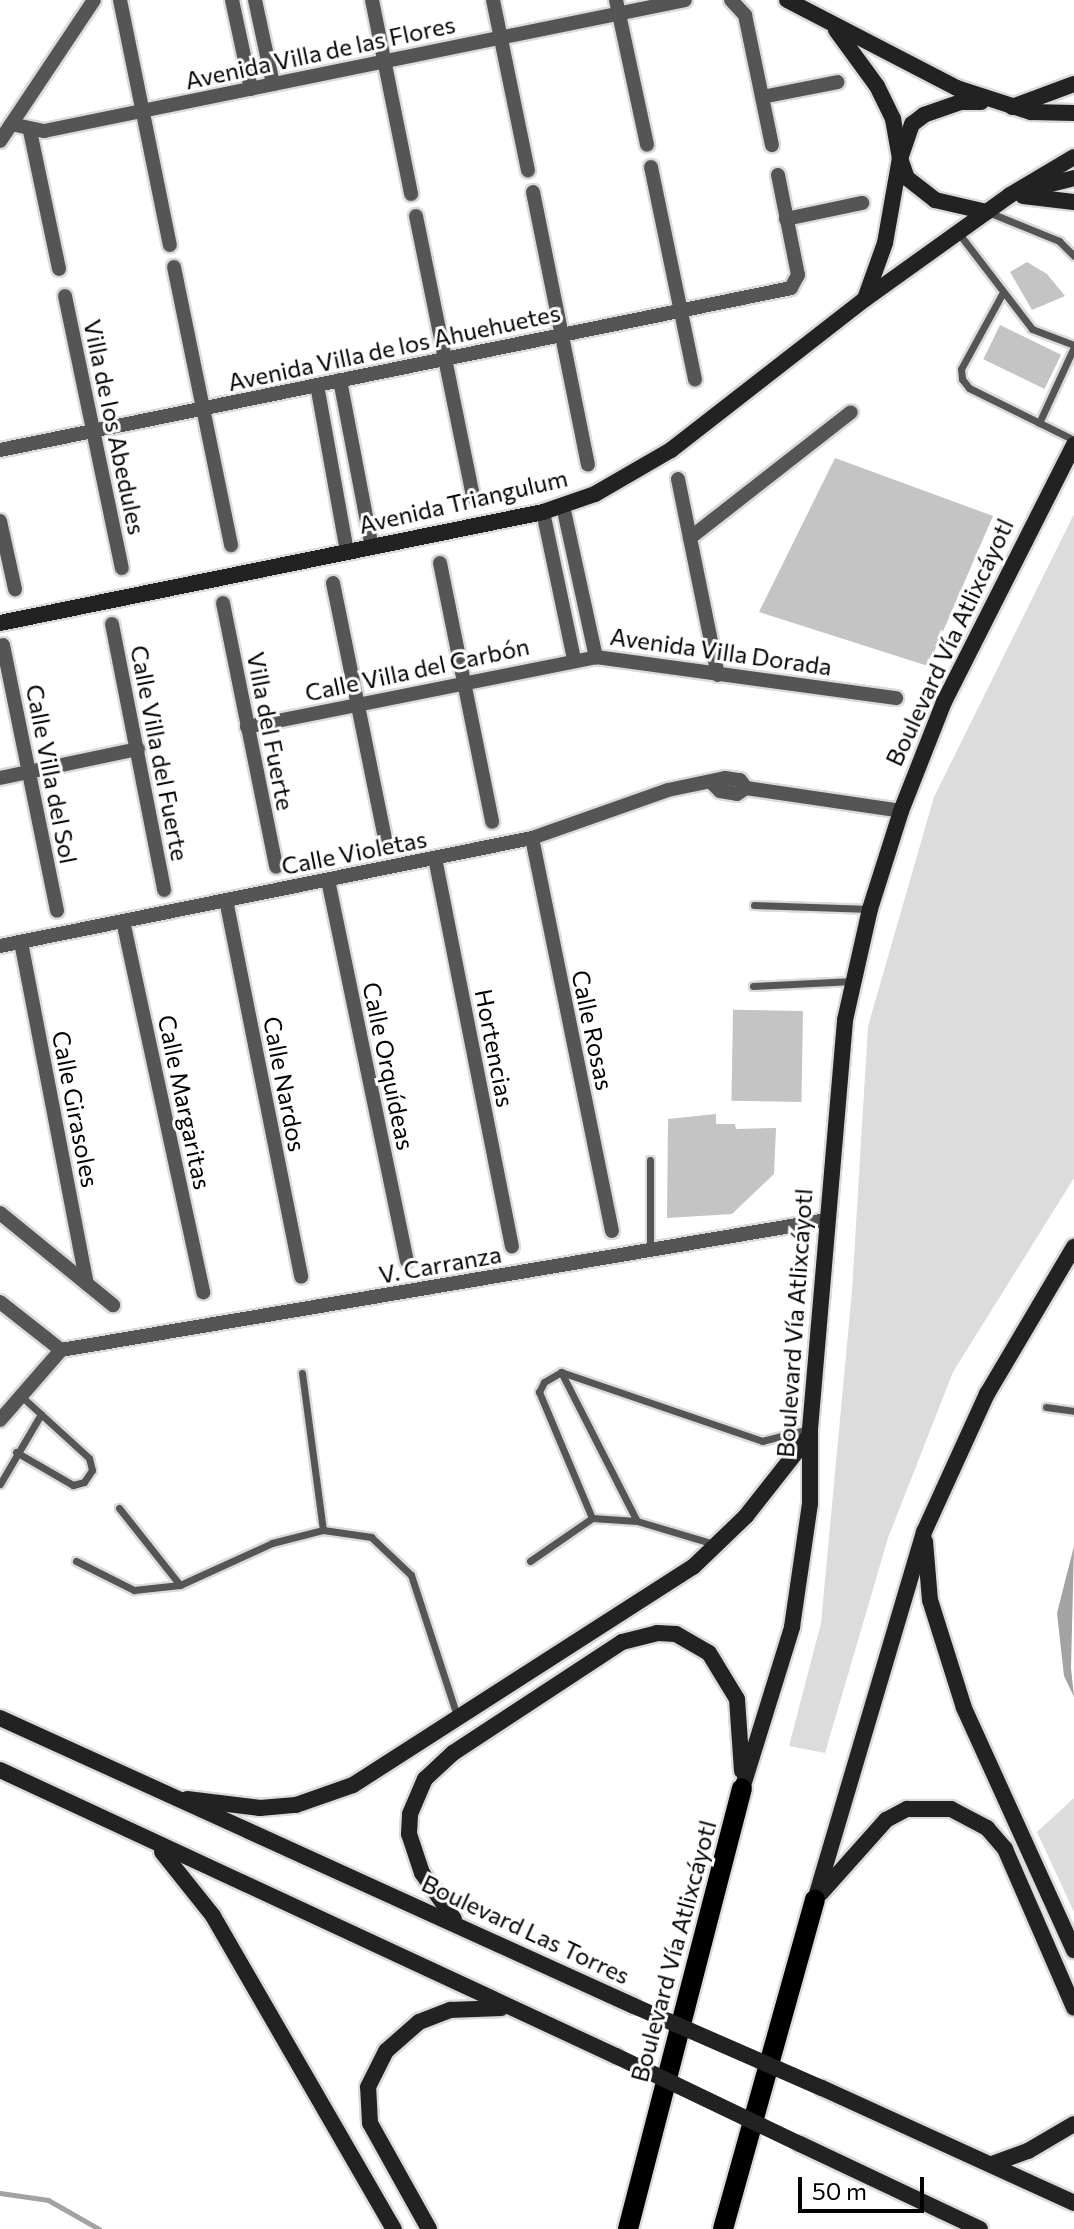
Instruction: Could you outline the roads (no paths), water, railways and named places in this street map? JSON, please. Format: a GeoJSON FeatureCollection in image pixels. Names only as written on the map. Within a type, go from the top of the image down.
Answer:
{"type":"FeatureCollection","features":[{"type":"Feature","properties":{"kind":"main road"},"geometry":{"type":"LineString","coordinates":[[787,0],[920,73],[1011,107],[1071,114]]}},
{"type":"Feature","properties":{"kind":"main road"},"geometry":{"type":"LineString","coordinates":[[833,26],[877,86],[893,119],[907,178],[926,195],[955,209],[987,212]]}},
{"type":"Feature","properties":{"kind":"main road"},"geometry":{"type":"LineString","coordinates":[[1011,107],[1074,84]]}},
{"type":"Feature","properties":{"kind":"main road"},"geometry":{"type":"LineString","coordinates":[[865,299],[888,231],[900,158],[908,131],[924,115],[961,102],[994,102]]}},
{"type":"Feature","properties":{"kind":"main road","name":"Avenida Triangulum"},"geometry":{"type":"LineString","coordinates":[[0,623],[563,506],[627,478],[671,450],[865,299],[960,235],[1010,195],[1074,157]]}},
{"type":"Feature","properties":{"kind":"main road"},"geometry":{"type":"LineString","coordinates":[[1010,195],[1074,178]]}},
{"type":"Feature","properties":{"kind":"main road"},"geometry":{"type":"LineString","coordinates":[[1010,195],[1074,202]]}},
{"type":"Feature","properties":{"kind":"main road","name":"Boulevard Vía Atlixcáyotl"},"geometry":{"type":"LineString","coordinates":[[628,2229],[742,1789],[792,1627],[810,1503],[810,1433],[826,1220],[853,981],[870,909],[901,811],[944,702],[1074,442]]}},
{"type":"Feature","properties":{"kind":"main road"},"geometry":{"type":"LineString","coordinates":[[723,2229],[815,1900],[924,1532],[987,1394],[1074,1247]]}},
{"type":"Feature","properties":{"kind":"main road"},"geometry":{"type":"LineString","coordinates":[[187,1799],[260,1808],[325,1797],[458,1718],[693,1567],[720,1545],[810,1433]]}},
{"type":"Feature","properties":{"kind":"main road"},"geometry":{"type":"LineString","coordinates":[[924,1532],[930,1600],[942,1649],[1074,1950]]}},
{"type":"Feature","properties":{"kind":"main road"},"geometry":{"type":"LineString","coordinates":[[455,1921],[422,1873],[409,1834],[410,1814],[425,1779],[453,1753],[622,1642],[657,1633],[676,1634],[709,1653],[730,1684],[742,1719],[742,1789]]}},
{"type":"Feature","properties":{"kind":"main road","name":"Boulevard Las Torres"},"geometry":{"type":"LineString","coordinates":[[0,1718],[187,1799],[634,2006],[1074,2203]]}},
{"type":"Feature","properties":{"kind":"main road"},"geometry":{"type":"LineString","coordinates":[[0,1770],[158,1847],[616,2056],[980,2229]]}},
{"type":"Feature","properties":{"kind":"main road"},"geometry":{"type":"LineString","coordinates":[[815,1900],[886,1820],[907,1809],[951,1809],[987,1828],[1005,1849],[1074,2008]]}},
{"type":"Feature","properties":{"kind":"main road"},"geometry":{"type":"LineString","coordinates":[[158,1847],[213,1916],[394,2229]]}},
{"type":"Feature","properties":{"kind":"main road"},"geometry":{"type":"LineString","coordinates":[[429,2229],[370,2123],[372,2078],[386,2051],[419,2022],[451,2010],[506,2008]]}},
{"type":"Feature","properties":{"kind":"main road"},"geometry":{"type":"LineString","coordinates":[[992,2164],[1028,2151],[1074,2124]]}},
{"type":"Feature","properties":{"kind":"main road"},"geometry":{"type":"LineString","coordinates":[[621,2229],[635,2199]]}},
{"type":"Feature","properties":{"kind":"street"},"geometry":{"type":"LineString","coordinates":[[0,141],[94,0]]}},
{"type":"Feature","properties":{"kind":"street"},"geometry":{"type":"LineString","coordinates":[[120,0],[170,245]]}},
{"type":"Feature","properties":{"kind":"street"},"geometry":{"type":"LineString","coordinates":[[232,0],[251,89]]}},
{"type":"Feature","properties":{"kind":"street"},"geometry":{"type":"LineString","coordinates":[[255,0],[273,84]]}},
{"type":"Feature","properties":{"kind":"street"},"geometry":{"type":"LineString","coordinates":[[372,0],[411,194]]}},
{"type":"Feature","properties":{"kind":"street"},"geometry":{"type":"LineString","coordinates":[[493,0],[528,170]]}},
{"type":"Feature","properties":{"kind":"street","name":"Avenida Villa de las Flores"},"geometry":{"type":"LineString","coordinates":[[30,131],[501,38],[618,7],[685,0]]}},
{"type":"Feature","properties":{"kind":"street"},"geometry":{"type":"LineString","coordinates":[[731,0],[745,15],[772,145]]}},
{"type":"Feature","properties":{"kind":"street"},"geometry":{"type":"LineString","coordinates":[[618,7],[647,145]]}},
{"type":"Feature","properties":{"kind":"street"},"geometry":{"type":"LineString","coordinates":[[762,97],[838,82]]}},
{"type":"Feature","properties":{"kind":"street"},"geometry":{"type":"LineString","coordinates":[[11,124],[30,131],[59,269]]}},
{"type":"Feature","properties":{"kind":"street"},"geometry":{"type":"LineString","coordinates":[[651,167],[695,380]]}},
{"type":"Feature","properties":{"kind":"street"},"geometry":{"type":"LineString","coordinates":[[778,175],[786,219],[862,203]]}},
{"type":"Feature","properties":{"kind":"street"},"geometry":{"type":"LineString","coordinates":[[533,192],[588,465]]}},
{"type":"Feature","properties":{"kind":"street"},"geometry":{"type":"LineString","coordinates":[[416,216],[473,497]]}},
{"type":"Feature","properties":{"kind":"street","name":"Avenida Villa de los Ahuehuetes"},"geometry":{"type":"LineString","coordinates":[[0,450],[796,284],[786,219]]}},
{"type":"Feature","properties":{"kind":"street"},"geometry":{"type":"LineString","coordinates":[[174,267],[231,545]]}},
{"type":"Feature","properties":{"kind":"street","name":"Villa de los Abedules"},"geometry":{"type":"LineString","coordinates":[[65,296],[122,568]]}},
{"type":"Feature","properties":{"kind":"street"},"geometry":{"type":"LineString","coordinates":[[340,380],[372,547]]}},
{"type":"Feature","properties":{"kind":"street"},"geometry":{"type":"LineString","coordinates":[[317,385],[347,552]]}},
{"type":"Feature","properties":{"kind":"street"},"geometry":{"type":"LineString","coordinates":[[690,538],[851,412]]}},
{"type":"Feature","properties":{"kind":"street"},"geometry":{"type":"LineString","coordinates":[[678,479],[718,675]]}},
{"type":"Feature","properties":{"kind":"street","name":"Avenida Villa Dorada"},"geometry":{"type":"LineString","coordinates":[[563,506],[596,657],[896,698]]}},
{"type":"Feature","properties":{"kind":"street","name":"Avenida Villa Dorada"},"geometry":{"type":"LineString","coordinates":[[543,512],[574,659]]}},
{"type":"Feature","properties":{"kind":"street"},"geometry":{"type":"LineString","coordinates":[[0,521],[15,589]]}},
{"type":"Feature","properties":{"kind":"street"},"geometry":{"type":"LineString","coordinates":[[440,563],[492,822]]}},
{"type":"Feature","properties":{"kind":"street"},"geometry":{"type":"LineString","coordinates":[[333,583],[386,844]]}},
{"type":"Feature","properties":{"kind":"street","name":"Villa del Fuerte"},"geometry":{"type":"LineString","coordinates":[[223,603],[276,867]]}},
{"type":"Feature","properties":{"kind":"street","name":"Calle Villa del Fuerte"},"geometry":{"type":"LineString","coordinates":[[112,624],[164,890]]}},
{"type":"Feature","properties":{"kind":"street","name":"Calle Villa del Sol"},"geometry":{"type":"LineString","coordinates":[[3,645],[57,911]]}},
{"type":"Feature","properties":{"kind":"street","name":"Calle Villa del Carbón"},"geometry":{"type":"LineString","coordinates":[[247,727],[596,657]]}},
{"type":"Feature","properties":{"kind":"street"},"geometry":{"type":"LineString","coordinates":[[0,778],[138,749]]}},
{"type":"Feature","properties":{"kind":"street","name":"Calle Violetas"},"geometry":{"type":"LineString","coordinates":[[0,946],[532,838],[668,790],[712,783],[740,780],[746,788],[901,811]]}},
{"type":"Feature","properties":{"kind":"street","name":"Calle Rosas"},"geometry":{"type":"LineString","coordinates":[[532,838],[612,1231]]}},
{"type":"Feature","properties":{"kind":"street","name":"Hortencias"},"geometry":{"type":"LineString","coordinates":[[435,858],[512,1246]]}},
{"type":"Feature","properties":{"kind":"street","name":"Calle Orquídeas"},"geometry":{"type":"LineString","coordinates":[[328,880],[407,1261]]}},
{"type":"Feature","properties":{"kind":"street","name":"Calle Nardos"},"geometry":{"type":"LineString","coordinates":[[226,900],[301,1277]]}},
{"type":"Feature","properties":{"kind":"street","name":"Calle Margaritas"},"geometry":{"type":"LineString","coordinates":[[123,921],[203,1292]]}},
{"type":"Feature","properties":{"kind":"street","name":"Calle Girasoles"},"geometry":{"type":"LineString","coordinates":[[21,942],[87,1284]]}},
{"type":"Feature","properties":{"kind":"street"},"geometry":{"type":"LineString","coordinates":[[0,1213],[113,1305]]}},
{"type":"Feature","properties":{"kind":"street","name":"V. Carranza"},"geometry":{"type":"LineString","coordinates":[[61,1350],[826,1220]]}},
{"type":"Feature","properties":{"kind":"street"},"geometry":{"type":"LineString","coordinates":[[0,1302],[61,1350],[0,1420]]}},
{"type":"Feature","properties":{"kind":"lane"},"geometry":{"type":"LineString","coordinates":[[987,212],[1059,241],[1074,256]]}},
{"type":"Feature","properties":{"kind":"lane"},"geometry":{"type":"LineString","coordinates":[[960,235],[1002,294],[1032,329],[1074,346],[1039,423]]}},
{"type":"Feature","properties":{"kind":"lane"},"geometry":{"type":"LineString","coordinates":[[1002,294],[961,369],[962,379],[969,388],[1074,442]]}},
{"type":"Feature","properties":{"kind":"lane"},"geometry":{"type":"LineString","coordinates":[[754,905],[870,909]]}},
{"type":"Feature","properties":{"kind":"lane"},"geometry":{"type":"LineString","coordinates":[[753,986],[853,981]]}},
{"type":"Feature","properties":{"kind":"lane"},"geometry":{"type":"LineString","coordinates":[[650,1160],[650,1250]]}},
{"type":"Feature","properties":{"kind":"lane"},"geometry":{"type":"LineString","coordinates":[[561,1372],[637,1521]]}},
{"type":"Feature","properties":{"kind":"lane"},"geometry":{"type":"LineString","coordinates":[[592,1518],[539,1392],[544,1382],[561,1372],[762,1441],[810,1433]]}},
{"type":"Feature","properties":{"kind":"lane"},"geometry":{"type":"LineString","coordinates":[[302,1373],[323,1530]]}},
{"type":"Feature","properties":{"kind":"lane"},"geometry":{"type":"LineString","coordinates":[[16,1452],[73,1485],[84,1482],[92,1470],[89,1458],[21,1396]]}},
{"type":"Feature","properties":{"kind":"lane"},"geometry":{"type":"LineString","coordinates":[[1046,1407],[1074,1411]]}},
{"type":"Feature","properties":{"kind":"lane"},"geometry":{"type":"LineString","coordinates":[[0,1484],[41,1414]]}},
{"type":"Feature","properties":{"kind":"lane"},"geometry":{"type":"LineString","coordinates":[[119,1508],[180,1585]]}},
{"type":"Feature","properties":{"kind":"lane"},"geometry":{"type":"LineString","coordinates":[[530,1561],[592,1518],[637,1521],[691,1541],[720,1545]]}},
{"type":"Feature","properties":{"kind":"lane"},"geometry":{"type":"LineString","coordinates":[[76,1561],[134,1590],[180,1585],[272,1543],[323,1530],[371,1537],[411,1575],[458,1718]]}},
{"type":"Feature","properties":{"kind":"waterway"},"geometry":{"type":"LineString","coordinates":[[0,2193],[48,2200],[99,2229]]}}]}
